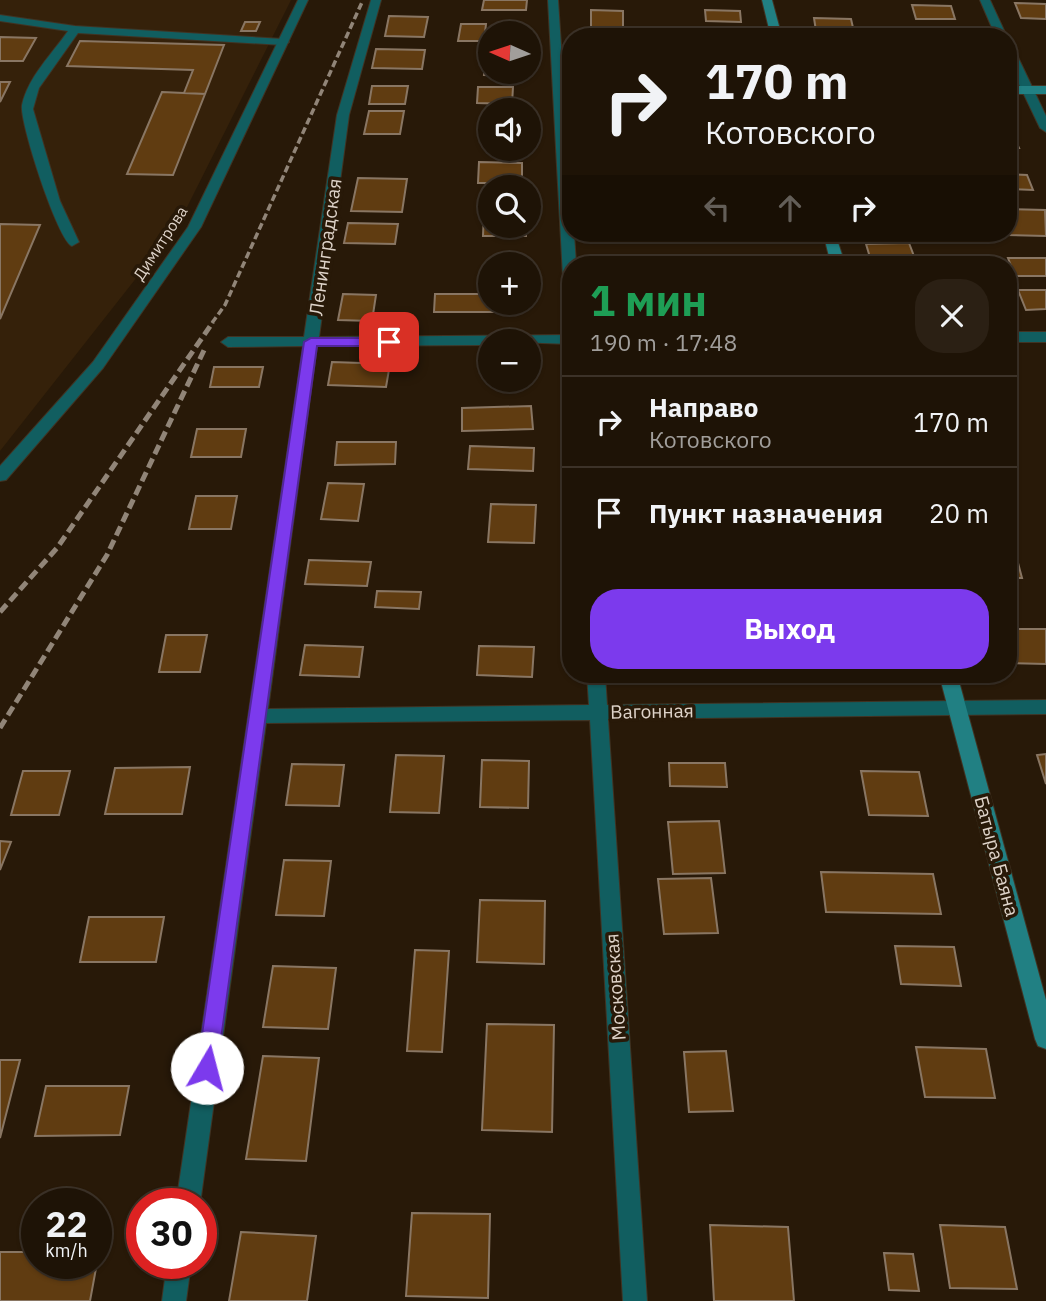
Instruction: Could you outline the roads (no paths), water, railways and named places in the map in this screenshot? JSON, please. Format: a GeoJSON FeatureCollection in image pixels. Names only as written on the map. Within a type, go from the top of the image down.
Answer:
{"type":"FeatureCollection","features":[{"type":"Feature","properties":{"kind":"street","name":"Димитрова"},"geometry":{"type":"LineString","coordinates":[[0,476],[98,365],[194,227],[303,0]]}},
{"type":"Feature","properties":{"kind":"street","name":"Ленинградская"},"geometry":{"type":"LineString","coordinates":[[190,1188],[344,115],[376,0]]}},
{"type":"Feature","properties":{"kind":"street"},"geometry":{"type":"LineString","coordinates":[[553,0],[562,147]]}},
{"type":"Feature","properties":{"kind":"street"},"geometry":{"type":"LineString","coordinates":[[767,0],[775,28]]}},
{"type":"Feature","properties":{"kind":"street"},"geometry":{"type":"LineString","coordinates":[[985,0],[998,28]]}},
{"type":"Feature","properties":{"kind":"street"},"geometry":{"type":"LineString","coordinates":[[0,18],[75,29],[283,42]]}},
{"type":"Feature","properties":{"kind":"street"},"geometry":{"type":"LineString","coordinates":[[72,242],[54,201],[27,109],[33,88],[75,29]]}},
{"type":"Feature","properties":{"kind":"street"},"geometry":{"type":"LineString","coordinates":[[1017,67],[1046,128]]}},
{"type":"Feature","properties":{"kind":"street"},"geometry":{"type":"LineString","coordinates":[[1017,90],[1046,90]]}},
{"type":"Feature","properties":{"kind":"street"},"geometry":{"type":"LineString","coordinates":[[1017,337],[1046,337]]}},
{"type":"Feature","properties":{"kind":"street"},"geometry":{"type":"LineString","coordinates":[[228,342],[562,340]]}},
{"type":"Feature","properties":{"kind":"street","name":"Московская"},"geometry":{"type":"LineString","coordinates":[[596,683],[635,1301]]}},
{"type":"Feature","properties":{"kind":"street","name":"Батыра Баяна"},"geometry":{"type":"LineString","coordinates":[[950,683],[1046,1039]]}},
{"type":"Feature","properties":{"kind":"street","name":"Вагонная"},"geometry":{"type":"LineString","coordinates":[[257,716],[1046,707]]}},
{"type":"Feature","properties":{"kind":"street"},"geometry":{"type":"LineString","coordinates":[[174,1301],[177,1279]]}},
{"type":"Feature","properties":{"kind":"railway"},"geometry":{"type":"LineString","coordinates":[[212,323],[225,305],[363,0]]}},
{"type":"Feature","properties":{"kind":"railway"},"geometry":{"type":"LineString","coordinates":[[0,612],[57,548],[213,322]]}},
{"type":"Feature","properties":{"kind":"railway"},"geometry":{"type":"LineString","coordinates":[[0,728],[107,555],[206,346]]}}]}
